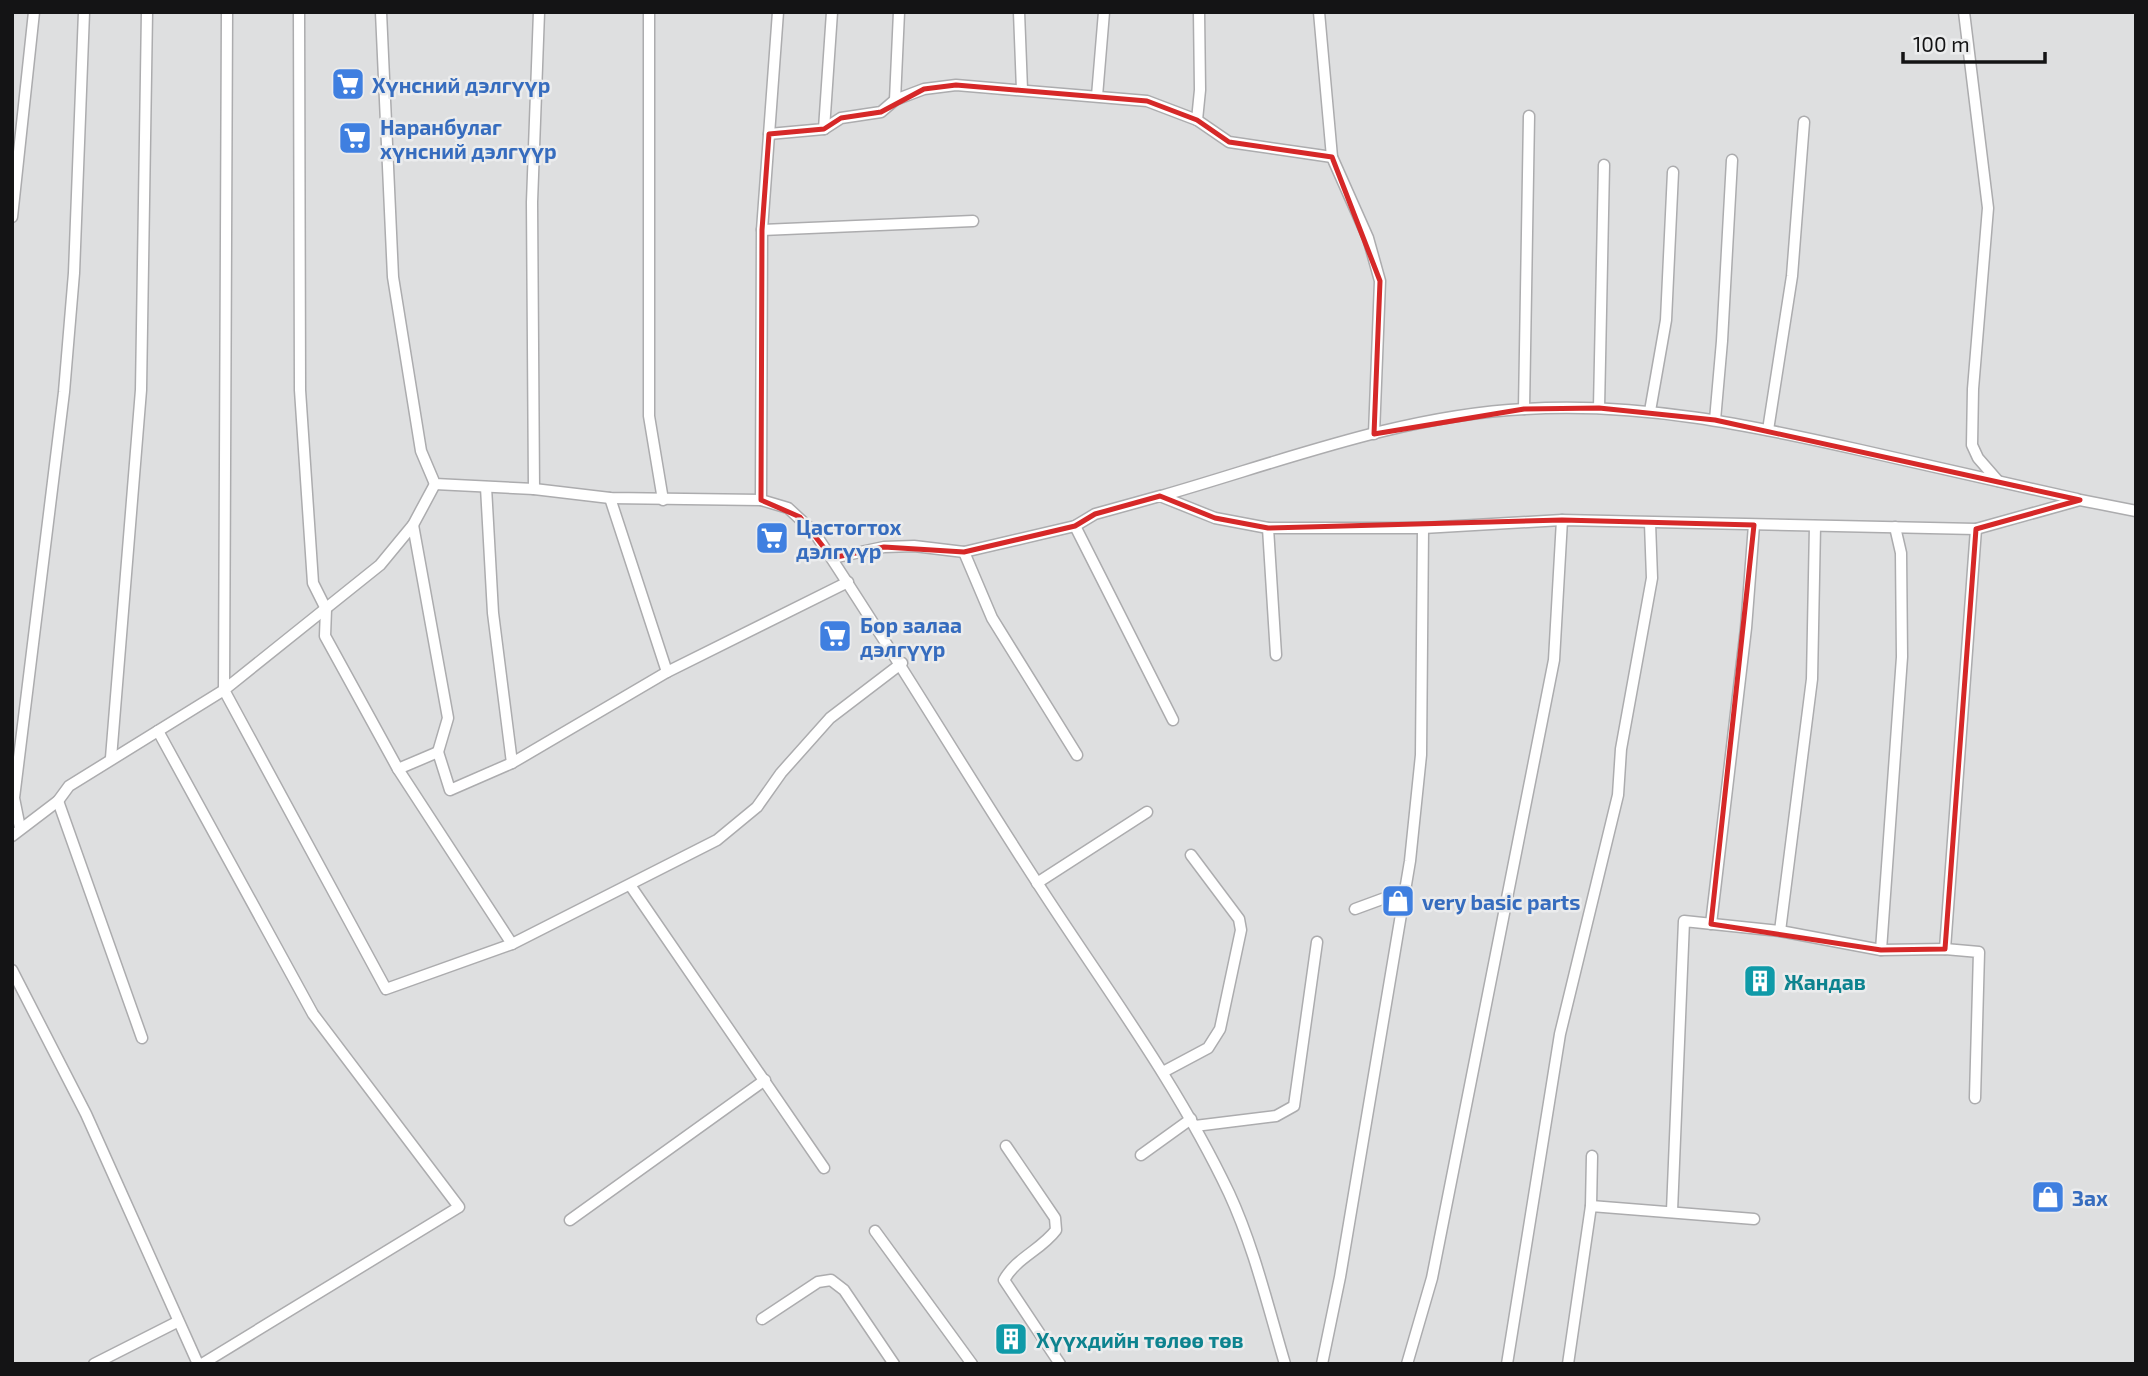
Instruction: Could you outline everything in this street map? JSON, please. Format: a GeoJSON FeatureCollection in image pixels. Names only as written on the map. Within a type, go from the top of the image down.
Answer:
{"type":"FeatureCollection","features":[{"type":"Feature","properties":{"kind":"street"},"geometry":{"type":"LineString","coordinates":[[12,217],[34,12]]}},
{"type":"Feature","properties":{"kind":"street"},"geometry":{"type":"LineString","coordinates":[[16,832],[14,798],[58,448],[74,273],[84,12]]}},
{"type":"Feature","properties":{"kind":"street"},"geometry":{"type":"LineString","coordinates":[[111,758],[141,390],[147,12]]}},
{"type":"Feature","properties":{"kind":"street"},"geometry":{"type":"LineString","coordinates":[[227,12],[224,690],[386,989],[512,944],[717,840],[757,807],[781,774],[830,718],[902,663]]}},
{"type":"Feature","properties":{"kind":"street"},"geometry":{"type":"LineString","coordinates":[[299,12],[300,390],[313,583],[326,609],[325,636],[398,769],[512,944]]}},
{"type":"Feature","properties":{"kind":"street"},"geometry":{"type":"LineString","coordinates":[[381,12],[393,277],[421,452],[435,484]]}},
{"type":"Feature","properties":{"kind":"street"},"geometry":{"type":"LineString","coordinates":[[534,489],[532,202],[540,12]]}},
{"type":"Feature","properties":{"kind":"street"},"geometry":{"type":"LineString","coordinates":[[649,12],[649,416],[663,500]]}},
{"type":"Feature","properties":{"kind":"street"},"geometry":{"type":"LineString","coordinates":[[761,500],[762,230],[778,12]]}},
{"type":"Feature","properties":{"kind":"street"},"geometry":{"type":"LineString","coordinates":[[824,129],[832,12]]}},
{"type":"Feature","properties":{"kind":"street"},"geometry":{"type":"LineString","coordinates":[[895,100],[899,12]]}},
{"type":"Feature","properties":{"kind":"street"},"geometry":{"type":"LineString","coordinates":[[1019,12],[1022,90]]}},
{"type":"Feature","properties":{"kind":"street"},"geometry":{"type":"LineString","coordinates":[[1097,96],[1104,12]]}},
{"type":"Feature","properties":{"kind":"street"},"geometry":{"type":"LineString","coordinates":[[1197,120],[1200,90],[1199,12]]}},
{"type":"Feature","properties":{"kind":"street"},"geometry":{"type":"LineString","coordinates":[[1318,12],[1332,157],[1367,239],[1380,281],[1374,434]]}},
{"type":"Feature","properties":{"kind":"street"},"geometry":{"type":"LineString","coordinates":[[1964,12],[1988,208],[1973,389],[1972,445],[1978,458],[1998,481]]}},
{"type":"Feature","properties":{"kind":"street"},"geometry":{"type":"LineString","coordinates":[[769,134],[824,129],[841,118],[881,112],[895,100],[924,89],[956,85],[1147,101],[1197,120],[1229,142],[1332,157]]}},
{"type":"Feature","properties":{"kind":"street"},"geometry":{"type":"LineString","coordinates":[[1524,409],[1530,116]]}},
{"type":"Feature","properties":{"kind":"street"},"geometry":{"type":"LineString","coordinates":[[1768,430],[1792,276],[1804,122]]}},
{"type":"Feature","properties":{"kind":"street"},"geometry":{"type":"LineString","coordinates":[[1715,420],[1723,341],[1732,160]]}},
{"type":"Feature","properties":{"kind":"street"},"geometry":{"type":"LineString","coordinates":[[1599,408],[1604,165]]}},
{"type":"Feature","properties":{"kind":"street"},"geometry":{"type":"LineString","coordinates":[[1650,411],[1666,320],[1673,172]]}},
{"type":"Feature","properties":{"kind":"street"},"geometry":{"type":"LineString","coordinates":[[762,230],[973,221]]}},
{"type":"Feature","properties":{"kind":"street"},"geometry":{"type":"LineString","coordinates":[[832,558],[884,547],[914,546],[964,552],[1075,526],[1096,514],[1374,434],[1457,416],[1524,409],[1599,408],[1650,411],[1715,420],[2136,511]]}},
{"type":"Feature","properties":{"kind":"street"},"geometry":{"type":"LineString","coordinates":[[16,832],[58,801],[69,786],[224,690],[380,565],[413,525],[435,484]]}},
{"type":"Feature","properties":{"kind":"street"},"geometry":{"type":"LineString","coordinates":[[435,484],[534,489],[610,498],[761,500],[788,508],[800,517],[832,558],[902,663],[1037,883],[1163,1072],[1193,1122],[1229,1194],[1251,1249],[1285,1364]]}},
{"type":"Feature","properties":{"kind":"street"},"geometry":{"type":"LineString","coordinates":[[486,487],[493,613],[512,763]]}},
{"type":"Feature","properties":{"kind":"street"},"geometry":{"type":"LineString","coordinates":[[1160,496],[1215,518],[1268,528],[1423,528],[1562,520],[1976,528],[2080,500]]}},
{"type":"Feature","properties":{"kind":"street"},"geometry":{"type":"LineString","coordinates":[[610,498],[667,672]]}},
{"type":"Feature","properties":{"kind":"street"},"geometry":{"type":"LineString","coordinates":[[1407,1364],[1432,1278],[1554,660],[1562,520]]}},
{"type":"Feature","properties":{"kind":"street"},"geometry":{"type":"LineString","coordinates":[[1507,1364],[1560,1034],[1618,795],[1621,749],[1652,578],[1650,523]]}},
{"type":"Feature","properties":{"kind":"street"},"geometry":{"type":"LineString","coordinates":[[413,525],[448,718],[438,752],[450,790],[512,763],[667,672],[848,582]]}},
{"type":"Feature","properties":{"kind":"street"},"geometry":{"type":"LineString","coordinates":[[1711,924],[1746,628],[1754,525]]}},
{"type":"Feature","properties":{"kind":"street"},"geometry":{"type":"LineString","coordinates":[[1075,526],[1173,720]]}},
{"type":"Feature","properties":{"kind":"street"},"geometry":{"type":"LineString","coordinates":[[1780,931],[1812,679],[1815,526]]}},
{"type":"Feature","properties":{"kind":"street"},"geometry":{"type":"LineString","coordinates":[[1881,950],[1902,657],[1901,553],[1895,527]]}},
{"type":"Feature","properties":{"kind":"street"},"geometry":{"type":"LineString","coordinates":[[1268,528],[1276,655]]}},
{"type":"Feature","properties":{"kind":"street"},"geometry":{"type":"LineString","coordinates":[[1322,1364],[1340,1277],[1404,891],[1421,755],[1423,528]]}},
{"type":"Feature","properties":{"kind":"street"},"geometry":{"type":"LineString","coordinates":[[1945,949],[1976,528]]}},
{"type":"Feature","properties":{"kind":"street"},"geometry":{"type":"LineString","coordinates":[[964,552],[992,618],[1077,755]]}},
{"type":"Feature","properties":{"kind":"street"},"geometry":{"type":"LineString","coordinates":[[12,970],[86,1114],[177,1322],[200,1364],[459,1207],[313,1014],[158,731]]}},
{"type":"Feature","properties":{"kind":"street"},"geometry":{"type":"LineString","coordinates":[[398,769],[438,752]]}},
{"type":"Feature","properties":{"kind":"street"},"geometry":{"type":"LineString","coordinates":[[58,801],[142,1038]]}},
{"type":"Feature","properties":{"kind":"street"},"geometry":{"type":"LineString","coordinates":[[1037,883],[1147,812]]}},
{"type":"Feature","properties":{"kind":"street"},"geometry":{"type":"LineString","coordinates":[[1163,1072],[1208,1048],[1220,1030],[1241,930],[1239,919],[1191,855]]}},
{"type":"Feature","properties":{"kind":"street"},"geometry":{"type":"LineString","coordinates":[[630,885],[824,1168]]}},
{"type":"Feature","properties":{"kind":"street"},"geometry":{"type":"LineString","coordinates":[[1355,909],[1404,891]]}},
{"type":"Feature","properties":{"kind":"street"},"geometry":{"type":"LineString","coordinates":[[1672,1211],[1684,921],[1780,931],[1881,950],[1945,949],[1979,952],[1975,1098]]}},
{"type":"Feature","properties":{"kind":"street"},"geometry":{"type":"LineString","coordinates":[[1141,1155],[1193,1122],[1276,1116],[1294,1106],[1317,942]]}},
{"type":"Feature","properties":{"kind":"street"},"geometry":{"type":"LineString","coordinates":[[570,1220],[765,1080]]}},
{"type":"Feature","properties":{"kind":"street"},"geometry":{"type":"LineString","coordinates":[[1006,1146],[1055,1218],[1056,1230],[1047,1242],[1010,1268],[1003,1280],[1060,1364]]}},
{"type":"Feature","properties":{"kind":"street"},"geometry":{"type":"LineString","coordinates":[[1568,1364],[1591,1206],[1592,1156]]}},
{"type":"Feature","properties":{"kind":"street"},"geometry":{"type":"LineString","coordinates":[[1591,1206],[1754,1219]]}},
{"type":"Feature","properties":{"kind":"street"},"geometry":{"type":"LineString","coordinates":[[875,1231],[972,1364]]}},
{"type":"Feature","properties":{"kind":"street"},"geometry":{"type":"LineString","coordinates":[[762,1319],[818,1282],[831,1280],[844,1290],[894,1364]]}},
{"type":"Feature","properties":{"kind":"street"},"geometry":{"type":"LineString","coordinates":[[94,1364],[177,1322]]}},
{"type":"Feature","properties":{"kind":"highlighted area"},"geometry":{"type":"Polygon","coordinates":[[[956,85],[1147,101],[1197,120],[1229,142],[1332,157],[1380,281],[1374,434],[1524,409],[1599,408],[1715,420],[2080,500],[1976,529],[1945,949],[1881,950],[1711,924],[1754,525],[1562,520],[1268,528],[1215,518],[1160,496],[1095,514],[1075,526],[964,552],[884,547],[832,558],[800,517],[761,500],[762,230],[769,134],[824,129],[841,118],[881,112],[924,89],[956,85]]]}},
{"type":"Feature","properties":{"kind":"place","name":"Хүнсний дэлгүүр"},"geometry":{"type":"Point","coordinates":[348,84]}},
{"type":"Feature","properties":{"kind":"place","name":"Наранбулаг хүнсний дэлгүүр"},"geometry":{"type":"Point","coordinates":[355,138]}},
{"type":"Feature","properties":{"kind":"place","name":"Цастогтох дэлгүүр"},"geometry":{"type":"Point","coordinates":[772,538]}},
{"type":"Feature","properties":{"kind":"place","name":"Бор залаа дэлгүүр"},"geometry":{"type":"Point","coordinates":[835,636]}},
{"type":"Feature","properties":{"kind":"place","name":"very basic parts"},"geometry":{"type":"Point","coordinates":[1398,901]}},
{"type":"Feature","properties":{"kind":"place","name":"Жандав"},"geometry":{"type":"Point","coordinates":[1760,981]}},
{"type":"Feature","properties":{"kind":"place","name":"Зах"},"geometry":{"type":"Point","coordinates":[2048,1197]}},
{"type":"Feature","properties":{"kind":"place","name":"Хүүхдийн төлөө төв"},"geometry":{"type":"Point","coordinates":[1011,1339]}}]}
